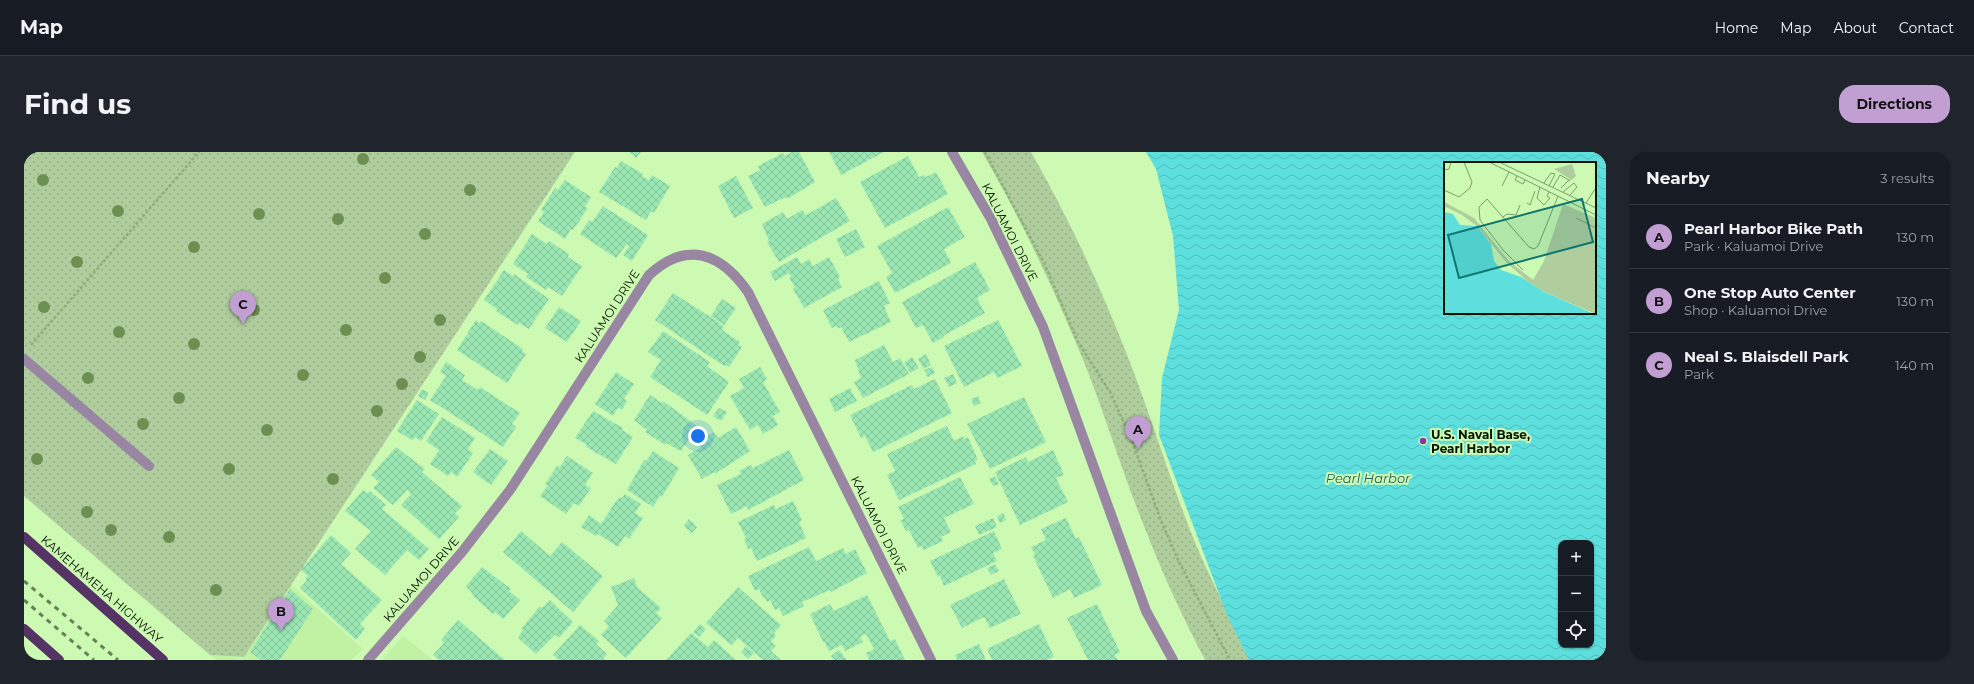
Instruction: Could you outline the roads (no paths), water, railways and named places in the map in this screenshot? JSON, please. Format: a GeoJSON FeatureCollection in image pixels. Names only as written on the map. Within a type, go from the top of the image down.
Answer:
{"type":"FeatureCollection","features":[{"type":"Feature","properties":{"kind":"main road","name":"KAMEHAMEHA HIGHWAY"},"geometry":{"type":"LineString","coordinates":[[24,537],[163,660]]}},
{"type":"Feature","properties":{"kind":"main road"},"geometry":{"type":"LineString","coordinates":[[24,629],[59,660]]}},
{"type":"Feature","properties":{"kind":"street","name":"KALUAMOI DRIVE"},"geometry":{"type":"LineString","coordinates":[[952,152],[991,219],[1043,327],[1146,611],[1173,660]]}},
{"type":"Feature","properties":{"kind":"street","name":"KALUAMOI DRIVE"},"geometry":{"type":"LineString","coordinates":[[368,660],[462,552],[510,490],[649,275],[671,259],[683,256],[698,255],[722,264],[732,271],[748,292],[931,660]]}},
{"type":"Feature","properties":{"kind":"street"},"geometry":{"type":"LineString","coordinates":[[24,359],[149,466]]}},
{"type":"Feature","properties":{"kind":"water","name":"Pearl Harbor"},"geometry":{"type":"Polygon","coordinates":[[[1146,152],[1606,152],[1606,660],[1249,660],[1227,615],[1159,435],[1162,378],[1179,310],[1173,236],[1156,169],[1146,152]]]}},
{"type":"Feature","properties":{"kind":"railway"},"geometry":{"type":"LineString","coordinates":[[24,581],[118,660]]}},
{"type":"Feature","properties":{"kind":"railway"},"geometry":{"type":"LineString","coordinates":[[24,600],[94,660]]}},
{"type":"Feature","properties":{"kind":"place","name":"Neal S. Blaisdell Park"},"geometry":{"type":"Point","coordinates":[243,324]}},
{"type":"Feature","properties":{"kind":"place","name":"U.S. Naval Base, Pearl Harbor"},"geometry":{"type":"Point","coordinates":[1423,441]}},
{"type":"Feature","properties":{"kind":"place","name":"Pearl Harbor Bike Path"},"geometry":{"type":"Point","coordinates":[1138,449]}},
{"type":"Feature","properties":{"kind":"place","name":"One Stop Auto Center"},"geometry":{"type":"Point","coordinates":[281,631]}}]}
